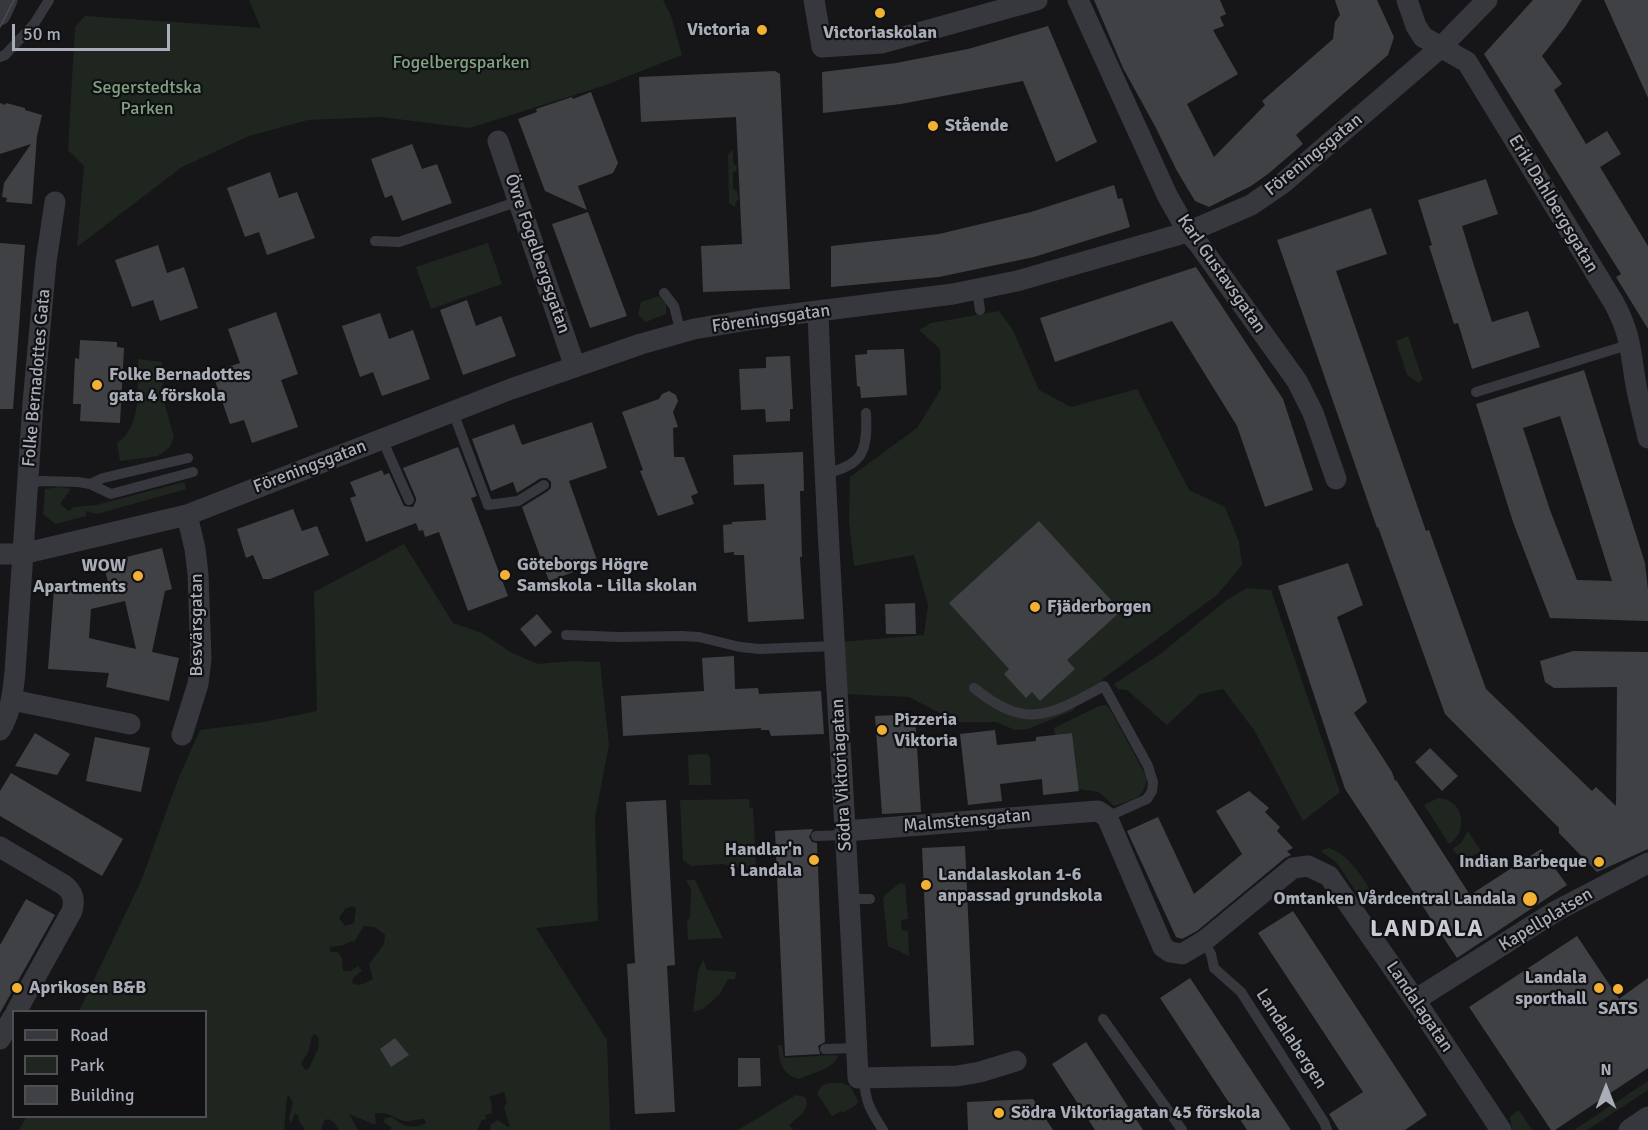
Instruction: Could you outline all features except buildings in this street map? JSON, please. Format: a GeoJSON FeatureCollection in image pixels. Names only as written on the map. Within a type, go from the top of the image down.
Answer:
{"type":"FeatureCollection","features":[{"type":"Feature","properties":{"kind":"street"},"geometry":{"type":"LineString","coordinates":[[0,15],[7,0]]}},
{"type":"Feature","properties":{"kind":"street"},"geometry":{"type":"LineString","coordinates":[[814,0],[822,47],[882,43],[1037,0]]}},
{"type":"Feature","properties":{"kind":"street","name":"Karl Gustavsgatan"},"geometry":{"type":"LineString","coordinates":[[1078,0],[1168,197],[1188,232],[1297,381],[1312,413],[1336,479]]}},
{"type":"Feature","properties":{"kind":"street","name":"Erik Dahlbergsgatan"},"geometry":{"type":"LineString","coordinates":[[1407,0],[1416,26],[1423,37],[1467,62],[1614,303],[1631,344],[1635,380],[1648,438]]}},
{"type":"Feature","properties":{"kind":"street","name":"Föreningsgatan"},"geometry":{"type":"LineString","coordinates":[[0,554],[22,554],[187,515],[575,367],[681,333],[754,319],[978,300],[1017,281],[1188,232],[1251,205],[1283,183],[1440,48],[1488,0]]}},
{"type":"Feature","properties":{"kind":"street","name":"Övre Fogelbergsgatan"},"geometry":{"type":"LineString","coordinates":[[498,141],[575,367]]}},
{"type":"Feature","properties":{"kind":"street","name":"Folke Bernadottes Gata"},"geometry":{"type":"LineString","coordinates":[[0,730],[6,720],[12,700],[33,403],[46,262],[55,202]]}},
{"type":"Feature","properties":{"kind":"street","name":"Södra Viktoriagatan"},"geometry":{"type":"LineString","coordinates":[[818,312],[824,474],[858,1078],[864,1078]]}},
{"type":"Feature","properties":{"kind":"street","name":"Besvärsgatan"},"geometry":{"type":"LineString","coordinates":[[182,735],[198,684],[201,659],[196,558],[187,515]]}},
{"type":"Feature","properties":{"kind":"street"},"geometry":{"type":"LineString","coordinates":[[12,700],[130,724]]}},
{"type":"Feature","properties":{"kind":"street"},"geometry":{"type":"LineString","coordinates":[[1098,814],[1163,947],[1170,952],[1182,954],[1204,941]]}},
{"type":"Feature","properties":{"kind":"street","name":"Malmstensgatan"},"geometry":{"type":"LineString","coordinates":[[845,833],[1098,814]]}},
{"type":"Feature","properties":{"kind":"street"},"geometry":{"type":"LineString","coordinates":[[0,847],[69,889],[74,899],[72,910],[17,1010]]}},
{"type":"Feature","properties":{"kind":"street","name":"Kapellplatsen"},"geometry":{"type":"LineString","coordinates":[[1415,1000],[1556,911],[1648,863]]}},
{"type":"Feature","properties":{"kind":"street","name":"Landalagatan"},"geometry":{"type":"LineString","coordinates":[[1204,941],[1293,868],[1308,866],[1329,876],[1415,1000],[1500,1130]]}},
{"type":"Feature","properties":{"kind":"street"},"geometry":{"type":"LineString","coordinates":[[0,1039],[12,1019]]}},
{"type":"Feature","properties":{"kind":"street"},"geometry":{"type":"LineString","coordinates":[[864,1078],[957,1076],[981,1072],[1016,1061]]}},
{"type":"Feature","properties":{"kind":"street"},"geometry":{"type":"LineString","coordinates":[[1629,1130],[1648,1117]]}},
{"type":"Feature","properties":{"kind":"lane"},"geometry":{"type":"LineString","coordinates":[[0,57],[5,55],[34,24],[49,0]]}},
{"type":"Feature","properties":{"kind":"lane"},"geometry":{"type":"LineString","coordinates":[[375,240],[399,242],[519,201]]}},
{"type":"Feature","properties":{"kind":"lane"},"geometry":{"type":"LineString","coordinates":[[664,293],[674,306],[681,333]]}},
{"type":"Feature","properties":{"kind":"lane"},"geometry":{"type":"LineString","coordinates":[[1476,392],[1631,344]]}},
{"type":"Feature","properties":{"kind":"lane"},"geometry":{"type":"LineString","coordinates":[[453,412],[488,505],[518,501],[543,485]]}},
{"type":"Feature","properties":{"kind":"lane"},"geometry":{"type":"LineString","coordinates":[[824,474],[845,469],[857,459],[867,438],[866,413]]}},
{"type":"Feature","properties":{"kind":"lane"},"geometry":{"type":"LineString","coordinates":[[382,439],[409,500]]}},
{"type":"Feature","properties":{"kind":"lane"},"geometry":{"type":"LineString","coordinates":[[90,484],[103,478],[188,458]]}},
{"type":"Feature","properties":{"kind":"lane"},"geometry":{"type":"LineString","coordinates":[[29,483],[55,481],[90,484],[111,494],[193,472]]}},
{"type":"Feature","properties":{"kind":"lane"},"geometry":{"type":"LineString","coordinates":[[566,635],[619,638],[681,636],[760,649],[835,646]]}},
{"type":"Feature","properties":{"kind":"lane"},"geometry":{"type":"LineString","coordinates":[[974,688],[998,706],[1018,714],[1029,715],[1062,709],[1104,686],[1148,766],[1153,782],[1152,791],[1147,799],[1098,814]]}},
{"type":"Feature","properties":{"kind":"lane"},"geometry":{"type":"LineString","coordinates":[[816,836],[845,833]]}},
{"type":"Feature","properties":{"kind":"lane"},"geometry":{"type":"LineString","coordinates":[[848,899],[870,898]]}},
{"type":"Feature","properties":{"kind":"lane","name":"Landalabergen"},"geometry":{"type":"LineString","coordinates":[[1204,941],[1211,954],[1214,968],[1241,992],[1327,1130]]}},
{"type":"Feature","properties":{"kind":"lane"},"geometry":{"type":"LineString","coordinates":[[1103,1019],[1182,1130]]}},
{"type":"Feature","properties":{"kind":"lane"},"geometry":{"type":"LineString","coordinates":[[825,1049],[857,1048]]}},
{"type":"Feature","properties":{"kind":"lane"},"geometry":{"type":"LineString","coordinates":[[864,1078],[865,1097],[869,1109],[883,1130]]}},
{"type":"Feature","properties":{"kind":"green space"},"geometry":{"type":"Polygon","coordinates":[[[249,0],[663,0],[671,16],[682,55],[606,85],[470,128],[380,117],[308,120],[249,136],[182,167],[77,247],[84,166],[68,150],[75,27],[85,16],[261,28],[249,0]]]}},
{"type":"Feature","properties":{"kind":"green space"},"geometry":{"type":"Polygon","coordinates":[[[733,150],[733,163],[737,167],[733,172],[733,188],[737,191],[739,200],[736,201],[735,207],[729,203],[728,154],[733,150]]]}},
{"type":"Feature","properties":{"kind":"green space"},"geometry":{"type":"Polygon","coordinates":[[[488,243],[502,284],[431,309],[416,267],[488,243]]]}},
{"type":"Feature","properties":{"kind":"green space"},"geometry":{"type":"Polygon","coordinates":[[[659,296],[666,303],[666,314],[646,322],[638,315],[641,302],[659,296]]]}},
{"type":"Feature","properties":{"kind":"green space"},"geometry":{"type":"Polygon","coordinates":[[[999,311],[1013,330],[1039,390],[1071,407],[1137,389],[1189,490],[1225,507],[1239,542],[1242,565],[1217,595],[1104,678],[1072,711],[1028,729],[1015,730],[996,722],[957,722],[909,697],[843,694],[840,642],[924,635],[928,605],[914,555],[854,566],[849,521],[850,477],[917,428],[941,389],[940,349],[919,330],[931,323],[999,311]]]}},
{"type":"Feature","properties":{"kind":"green space"},"geometry":{"type":"Polygon","coordinates":[[[1408,336],[1423,380],[1419,383],[1407,375],[1396,341],[1408,336]]]}},
{"type":"Feature","properties":{"kind":"green space"},"geometry":{"type":"Polygon","coordinates":[[[138,359],[162,362],[163,398],[174,437],[170,447],[158,456],[120,461],[117,443],[131,427],[137,405],[138,359]]]}},
{"type":"Feature","properties":{"kind":"green space"},"geometry":{"type":"Polygon","coordinates":[[[184,482],[186,489],[97,514],[86,511],[86,516],[55,524],[43,514],[45,489],[61,487],[71,489],[60,504],[69,511],[74,507],[96,505],[184,482]]]}},
{"type":"Feature","properties":{"kind":"green space"},"geometry":{"type":"Polygon","coordinates":[[[404,544],[453,623],[482,633],[512,653],[538,664],[570,661],[600,662],[609,745],[595,817],[598,921],[536,928],[607,1040],[610,1130],[490,1130],[491,1124],[498,1120],[510,1126],[504,1108],[507,1102],[504,1092],[489,1097],[492,1113],[485,1115],[487,1119],[482,1120],[477,1130],[390,1130],[392,1128],[384,1122],[385,1118],[392,1117],[399,1123],[412,1127],[426,1123],[424,1119],[404,1121],[383,1113],[375,1114],[376,1124],[349,1114],[358,1130],[339,1130],[334,1122],[328,1119],[324,1121],[321,1130],[305,1130],[298,1115],[295,1114],[291,1123],[289,1119],[293,1102],[289,1096],[287,1097],[284,1130],[19,1130],[25,1118],[207,1118],[207,1010],[79,1010],[141,881],[179,777],[200,730],[263,722],[317,711],[314,592],[404,544]],[[352,906],[345,909],[339,918],[345,926],[354,923],[356,908],[352,906]],[[364,926],[354,942],[330,947],[330,952],[338,952],[342,958],[343,971],[350,971],[358,966],[362,971],[353,978],[352,983],[360,985],[373,979],[369,964],[384,944],[385,935],[375,927],[364,926]],[[315,1034],[312,1036],[308,1053],[301,1063],[305,1070],[309,1068],[318,1049],[319,1038],[315,1034]]]}},
{"type":"Feature","properties":{"kind":"green space"},"geometry":{"type":"Polygon","coordinates":[[[1247,588],[1271,590],[1340,792],[1303,821],[1254,730],[1223,689],[1200,694],[1167,725],[1127,690],[1118,689],[1114,684],[1159,655],[1228,599],[1247,588]]]}},
{"type":"Feature","properties":{"kind":"green space"},"geometry":{"type":"Polygon","coordinates":[[[1106,705],[1147,778],[1140,795],[1114,806],[1099,792],[1079,789],[1072,733],[1055,735],[1054,728],[1099,706],[1106,705]]]}},
{"type":"Feature","properties":{"kind":"green space"},"geometry":{"type":"Polygon","coordinates":[[[707,754],[710,757],[711,785],[689,785],[688,755],[707,754]]]}},
{"type":"Feature","properties":{"kind":"green space"},"geometry":{"type":"Polygon","coordinates":[[[1438,798],[1453,803],[1461,815],[1460,830],[1457,837],[1449,844],[1424,805],[1438,798]]]}},
{"type":"Feature","properties":{"kind":"green space"},"geometry":{"type":"Polygon","coordinates":[[[749,799],[750,808],[753,808],[756,863],[754,869],[748,870],[723,864],[691,866],[683,860],[680,800],[749,799]]]}},
{"type":"Feature","properties":{"kind":"green space"},"geometry":{"type":"Polygon","coordinates":[[[1468,831],[1481,851],[1466,858],[1452,849],[1461,843],[1468,831]]]}},
{"type":"Feature","properties":{"kind":"green space"},"geometry":{"type":"Polygon","coordinates":[[[1329,848],[1338,852],[1352,864],[1379,905],[1364,904],[1337,863],[1322,852],[1329,848]]]}},
{"type":"Feature","properties":{"kind":"green space"},"geometry":{"type":"Polygon","coordinates":[[[686,880],[695,880],[723,938],[688,940],[687,921],[690,918],[691,889],[686,880]]]}},
{"type":"Feature","properties":{"kind":"green space"},"geometry":{"type":"Polygon","coordinates":[[[900,883],[905,884],[908,919],[901,920],[902,930],[908,931],[909,956],[888,946],[883,899],[900,883]]]}},
{"type":"Feature","properties":{"kind":"green space"},"geometry":{"type":"Polygon","coordinates":[[[703,960],[707,970],[736,972],[735,979],[728,979],[720,994],[703,1009],[693,1012],[698,971],[703,960]]]}},
{"type":"Feature","properties":{"kind":"green space"},"geometry":{"type":"Polygon","coordinates":[[[778,1045],[782,1045],[784,1058],[838,1056],[827,1067],[799,1079],[793,1077],[782,1067],[778,1045]]]}},
{"type":"Feature","properties":{"kind":"green space"},"geometry":{"type":"Polygon","coordinates":[[[1648,1081],[1648,1090],[1587,1130],[1574,1130],[1648,1081]]]}},
{"type":"Feature","properties":{"kind":"green space"},"geometry":{"type":"Polygon","coordinates":[[[830,1083],[850,1086],[858,1101],[856,1105],[843,1113],[841,1111],[832,1116],[818,1095],[823,1085],[830,1083]]]}},
{"type":"Feature","properties":{"kind":"green space"},"geometry":{"type":"Polygon","coordinates":[[[796,1095],[805,1097],[806,1106],[803,1113],[789,1125],[793,1130],[738,1130],[796,1095]]]}},
{"type":"Feature","properties":{"kind":"green space"},"geometry":{"type":"Polygon","coordinates":[[[1519,1110],[1532,1130],[1512,1130],[1510,1117],[1519,1110]]]}},
{"type":"Feature","properties":{"kind":"tram line"},"geometry":{"type":"LineString","coordinates":[[0,27],[14,0]]}},
{"type":"Feature","properties":{"kind":"place","name":"Victoriaskolan"},"geometry":{"type":"Point","coordinates":[880,13]}},
{"type":"Feature","properties":{"kind":"place","name":"Victoria"},"geometry":{"type":"Point","coordinates":[762,30]}},
{"type":"Feature","properties":{"kind":"place","name":"Stående"},"geometry":{"type":"Point","coordinates":[933,126]}},
{"type":"Feature","properties":{"kind":"place","name":"Folke Bernadottes gata 4 förskola"},"geometry":{"type":"Point","coordinates":[97,385]}},
{"type":"Feature","properties":{"kind":"place","name":"Göteborgs Högre Samskola - Lilla skolan"},"geometry":{"type":"Point","coordinates":[505,575]}},
{"type":"Feature","properties":{"kind":"place","name":"WOW Apartments"},"geometry":{"type":"Point","coordinates":[138,576]}},
{"type":"Feature","properties":{"kind":"place","name":"Fjäderborgen"},"geometry":{"type":"Point","coordinates":[1035,607]}},
{"type":"Feature","properties":{"kind":"place","name":"Pizzeria Viktoria"},"geometry":{"type":"Point","coordinates":[882,730]}},
{"type":"Feature","properties":{"kind":"place","name":"Handlar'n i Landala"},"geometry":{"type":"Point","coordinates":[814,860]}},
{"type":"Feature","properties":{"kind":"place","name":"Indian Barbeque"},"geometry":{"type":"Point","coordinates":[1599,862]}},
{"type":"Feature","properties":{"kind":"place","name":"Landalaskolan 1-6 anpassad grundskola"},"geometry":{"type":"Point","coordinates":[926,885]}},
{"type":"Feature","properties":{"kind":"place","name":"Omtanken Vårdcentral Landala"},"geometry":{"type":"Point","coordinates":[1530,899]}},
{"type":"Feature","properties":{"kind":"place","name":"Aprikosen B&B"},"geometry":{"type":"Point","coordinates":[17,988]}},
{"type":"Feature","properties":{"kind":"place","name":"Landala sporthall"},"geometry":{"type":"Point","coordinates":[1599,988]}},
{"type":"Feature","properties":{"kind":"place","name":"SATS"},"geometry":{"type":"Point","coordinates":[1618,989]}},
{"type":"Feature","properties":{"kind":"place","name":"Södra Viktoriagatan 45 förskola"},"geometry":{"type":"Point","coordinates":[999,1113]}},
{"type":"Feature","properties":{"kind":"district","name":"LANDALA"},"geometry":{"type":"Point","coordinates":[1427,930]}},
{"type":"Feature","properties":{"kind":"park label","name":"Fogelbergsparken"},"geometry":{"type":"Point","coordinates":[461,63]}},
{"type":"Feature","properties":{"kind":"park label","name":"Segerstedtska Parken"},"geometry":{"type":"Point","coordinates":[147,98]}}]}
